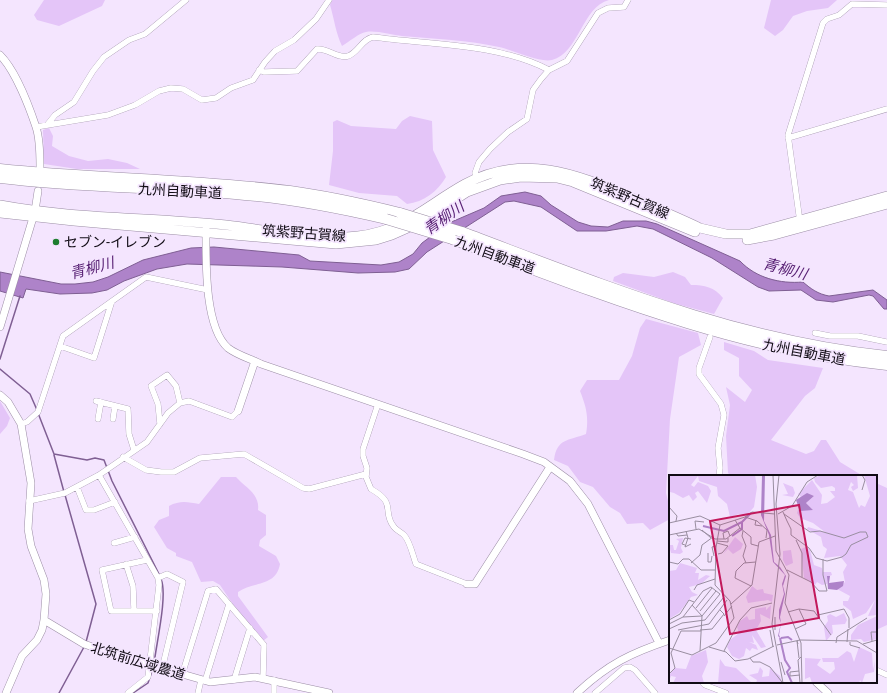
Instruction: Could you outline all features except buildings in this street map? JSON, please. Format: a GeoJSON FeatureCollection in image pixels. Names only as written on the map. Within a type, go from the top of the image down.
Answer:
{"type":"FeatureCollection","features":[{"type":"Feature","properties":{"kind":"highway","name":"九州自動車道"},"geometry":{"type":"LineString","coordinates":[[0,169],[269,189],[320,195],[400,213],[462,232],[606,286],[707,329]]}},
{"type":"Feature","properties":{"kind":"highway","name":"九州自動車道"},"geometry":{"type":"LineString","coordinates":[[0,178],[57,184],[245,195],[317,204],[386,219],[452,239],[604,295],[707,329],[726,330],[816,346],[887,356]]}},
{"type":"Feature","properties":{"kind":"highway","name":"九州自動車道"},"geometry":{"type":"LineString","coordinates":[[726,330],[814,354],[887,365]]}},
{"type":"Feature","properties":{"kind":"main road","name":"筑紫野古賀線"},"geometry":{"type":"LineString","coordinates":[[0,212],[311,236],[366,235],[395,227],[410,220],[440,199],[478,178],[509,169],[538,169],[566,173],[604,186],[700,228],[726,234],[750,234],[887,204]]}},
{"type":"Feature","properties":{"kind":"main road","name":"筑紫野古賀線"},"geometry":{"type":"LineString","coordinates":[[206,228],[318,244],[336,244],[376,240],[418,223],[453,200],[483,185],[521,177],[540,176],[573,182],[687,229],[722,240],[747,240],[887,196]]}},
{"type":"Feature","properties":{"kind":"main road","name":"筑紫野古賀線"},"geometry":{"type":"LineString","coordinates":[[0,205],[34,214]]}},
{"type":"Feature","properties":{"kind":"street"},"geometry":{"type":"LineString","coordinates":[[46,125],[55,115],[74,102],[93,71],[104,57],[128,40],[144,34],[186,0]]}},
{"type":"Feature","properties":{"kind":"street"},"geometry":{"type":"LineString","coordinates":[[36,127],[108,115],[136,106],[159,91],[171,88],[183,89],[202,100],[216,98],[231,88],[253,80],[274,51],[294,40],[311,24],[329,0]]}},
{"type":"Feature","properties":{"kind":"street"},"geometry":{"type":"LineString","coordinates":[[478,178],[475,173],[479,162],[508,132],[527,119],[533,90],[549,70],[567,61],[598,13],[608,8],[624,7],[628,0]]}},
{"type":"Feature","properties":{"kind":"street"},"geometry":{"type":"LineString","coordinates":[[800,224],[788,138],[824,23],[827,19],[839,15],[856,2],[887,5]]}},
{"type":"Feature","properties":{"kind":"street"},"geometry":{"type":"LineString","coordinates":[[259,70],[264,72],[297,71],[317,49],[346,56],[353,54],[369,38],[373,37],[461,46],[527,61],[549,70]]}},
{"type":"Feature","properties":{"kind":"street"},"geometry":{"type":"LineString","coordinates":[[0,55],[16,82],[36,127],[39,140],[40,167]]}},
{"type":"Feature","properties":{"kind":"street"},"geometry":{"type":"LineString","coordinates":[[788,138],[887,109]]}},
{"type":"Feature","properties":{"kind":"street"},"geometry":{"type":"LineString","coordinates":[[0,328],[34,214],[38,191]]}},
{"type":"Feature","properties":{"kind":"street"},"geometry":{"type":"LineString","coordinates":[[206,228],[208,290],[211,318],[217,334],[228,348],[255,361],[523,454],[550,467],[570,481],[588,504],[659,643]]}},
{"type":"Feature","properties":{"kind":"street"},"geometry":{"type":"LineString","coordinates":[[21,424],[27,422],[38,412],[63,336],[146,277],[208,290]]}},
{"type":"Feature","properties":{"kind":"street"},"geometry":{"type":"LineString","coordinates":[[60,346],[94,358],[112,301]]}},
{"type":"Feature","properties":{"kind":"street"},"geometry":{"type":"LineString","coordinates":[[707,329],[699,368],[700,374],[721,404],[724,415],[718,448],[719,475]]}},
{"type":"Feature","properties":{"kind":"street"},"geometry":{"type":"LineString","coordinates":[[815,333],[830,336],[858,336],[887,342]]}},
{"type":"Feature","properties":{"kind":"street"},"geometry":{"type":"LineString","coordinates":[[29,501],[65,493],[99,474],[146,442],[168,413],[180,404],[189,401],[232,417],[238,411],[255,361]]}},
{"type":"Feature","properties":{"kind":"street"},"geometry":{"type":"LineString","coordinates":[[160,424],[158,404],[151,386],[167,375],[176,386],[180,404]]}},
{"type":"Feature","properties":{"kind":"street"},"geometry":{"type":"LineString","coordinates":[[0,395],[8,402],[21,424],[31,483],[28,529],[31,546],[44,580],[45,587],[44,620],[37,640],[22,656],[6,693]]}},
{"type":"Feature","properties":{"kind":"street"},"geometry":{"type":"LineString","coordinates":[[98,419],[99,402],[128,409],[129,434],[134,450]]}},
{"type":"Feature","properties":{"kind":"street"},"geometry":{"type":"LineString","coordinates":[[378,404],[363,448],[363,456],[368,468],[366,477],[370,489],[381,495],[388,505],[389,517],[394,528],[405,535],[416,564],[467,584],[475,584],[550,467]]}},
{"type":"Feature","properties":{"kind":"street"},"geometry":{"type":"LineString","coordinates":[[113,419],[115,406]]}},
{"type":"Feature","properties":{"kind":"street"},"geometry":{"type":"LineString","coordinates":[[123,457],[146,470],[174,472],[200,458],[244,454],[303,488],[310,489],[366,474]]}},
{"type":"Feature","properties":{"kind":"street"},"geometry":{"type":"LineString","coordinates":[[99,474],[158,578],[160,585],[148,677],[128,693]]}},
{"type":"Feature","properties":{"kind":"street"},"geometry":{"type":"LineString","coordinates":[[77,487],[86,510],[94,510],[115,502]]}},
{"type":"Feature","properties":{"kind":"street"},"geometry":{"type":"LineString","coordinates":[[114,543],[135,537]]}},
{"type":"Feature","properties":{"kind":"street"},"geometry":{"type":"LineString","coordinates":[[148,560],[102,570],[111,610],[157,611]]}},
{"type":"Feature","properties":{"kind":"street"},"geometry":{"type":"LineString","coordinates":[[126,564],[133,586],[134,610]]}},
{"type":"Feature","properties":{"kind":"street"},"geometry":{"type":"LineString","coordinates":[[158,578],[167,574],[183,582],[162,669]]}},
{"type":"Feature","properties":{"kind":"street"},"geometry":{"type":"LineString","coordinates":[[182,674],[208,591],[216,589],[264,645],[263,678]]}},
{"type":"Feature","properties":{"kind":"street"},"geometry":{"type":"LineString","coordinates":[[198,693],[229,604]]}},
{"type":"Feature","properties":{"kind":"street","name":"北筑前広域農道"},"geometry":{"type":"LineString","coordinates":[[44,620],[84,644],[162,669],[210,682],[263,678],[329,693]]}},
{"type":"Feature","properties":{"kind":"street"},"geometry":{"type":"LineString","coordinates":[[234,680],[250,628]]}},
{"type":"Feature","properties":{"kind":"street"},"geometry":{"type":"LineString","coordinates":[[577,693],[612,664],[638,650],[669,640]]}},
{"type":"Feature","properties":{"kind":"street"},"geometry":{"type":"LineString","coordinates":[[600,692],[624,668],[630,667],[635,670],[655,693]]}},
{"type":"Feature","properties":{"kind":"street"},"geometry":{"type":"LineString","coordinates":[[877,670],[887,674]]}},
{"type":"Feature","properties":{"kind":"street"},"geometry":{"type":"LineString","coordinates":[[274,680],[274,693]]}},
{"type":"Feature","properties":{"kind":"street"},"geometry":{"type":"LineString","coordinates":[[703,683],[726,693]]}},
{"type":"Feature","properties":{"kind":"street"},"geometry":{"type":"LineString","coordinates":[[817,683],[828,693]]}},
{"type":"Feature","properties":{"kind":"shaded area"},"geometry":{"type":"Polygon","coordinates":[[[44,0],[105,0],[102,6],[59,26],[37,20],[34,15],[44,0]]]}},
{"type":"Feature","properties":{"kind":"shaded area"},"geometry":{"type":"Polygon","coordinates":[[[332,0],[609,0],[600,4],[592,11],[575,40],[561,56],[552,60],[540,60],[487,45],[374,32],[360,34],[342,46],[330,5],[332,0]]]}},
{"type":"Feature","properties":{"kind":"shaded area"},"geometry":{"type":"Polygon","coordinates":[[[771,0],[837,0],[828,8],[807,11],[793,16],[783,30],[775,36],[764,28],[771,0]]]}},
{"type":"Feature","properties":{"kind":"shaded area"},"geometry":{"type":"Polygon","coordinates":[[[410,116],[432,121],[433,150],[446,177],[435,191],[419,201],[407,204],[397,196],[359,193],[329,185],[333,151],[333,122],[337,120],[351,126],[396,129],[402,121],[410,116]]]}},
{"type":"Feature","properties":{"kind":"shaded area"},"geometry":{"type":"Polygon","coordinates":[[[49,128],[53,136],[52,146],[69,156],[88,161],[108,159],[127,163],[140,169],[77,169],[44,164],[43,130],[49,128]]]}},
{"type":"Feature","properties":{"kind":"shaded area"},"geometry":{"type":"Polygon","coordinates":[[[525,192],[541,196],[551,205],[578,222],[591,226],[608,227],[623,221],[646,221],[657,224],[740,261],[753,272],[761,276],[777,281],[803,282],[821,294],[829,296],[873,290],[887,300],[887,309],[884,309],[873,296],[869,295],[833,302],[816,300],[801,290],[769,291],[758,287],[712,258],[653,229],[637,226],[606,231],[577,231],[541,207],[514,201],[505,202],[427,252],[409,269],[395,272],[358,273],[282,267],[187,264],[157,269],[124,281],[107,290],[92,293],[60,294],[26,289],[23,298],[0,291],[0,272],[61,284],[93,282],[108,277],[143,260],[191,248],[214,247],[299,255],[310,261],[381,265],[399,262],[413,254],[422,243],[449,223],[484,208],[501,196],[525,192]]]}},
{"type":"Feature","properties":{"kind":"shaded area"},"geometry":{"type":"Polygon","coordinates":[[[673,272],[685,277],[691,285],[709,287],[720,294],[723,298],[714,314],[673,303],[613,281],[614,277],[623,273],[654,277],[673,272]]]}},
{"type":"Feature","properties":{"kind":"shaded area"},"geometry":{"type":"Polygon","coordinates":[[[646,319],[698,333],[701,345],[679,357],[670,419],[666,493],[669,505],[669,520],[650,530],[643,523],[627,524],[620,513],[610,507],[593,487],[580,482],[568,466],[554,460],[555,453],[564,441],[586,434],[586,412],[580,391],[587,380],[619,380],[632,356],[640,328],[646,319]]]}},
{"type":"Feature","properties":{"kind":"shaded area"},"geometry":{"type":"Polygon","coordinates":[[[724,342],[754,351],[768,360],[823,368],[815,388],[805,396],[771,440],[806,454],[814,451],[821,440],[826,440],[840,462],[861,475],[730,475],[728,473],[726,436],[730,405],[726,387],[745,402],[752,390],[739,376],[739,358],[724,350],[724,342]]]}},
{"type":"Feature","properties":{"kind":"shaded area"},"geometry":{"type":"Polygon","coordinates":[[[0,401],[10,418],[7,426],[0,434],[0,401]]]}},
{"type":"Feature","properties":{"kind":"shaded area"},"geometry":{"type":"Polygon","coordinates":[[[221,477],[236,477],[255,495],[258,510],[266,515],[266,535],[260,540],[259,546],[276,556],[280,564],[274,577],[238,592],[238,596],[268,637],[263,641],[234,606],[220,585],[213,581],[201,582],[192,562],[176,556],[176,553],[167,548],[154,527],[159,520],[169,516],[169,506],[180,502],[199,504],[221,477]]]}},
{"type":"Feature","properties":{"kind":"shaded area"},"geometry":{"type":"Polygon","coordinates":[[[877,483],[887,488],[887,625],[877,630],[877,483]]]}},
{"type":"Feature","properties":{"kind":"waterway"},"geometry":{"type":"LineString","coordinates":[[0,359],[20,296]]}},
{"type":"Feature","properties":{"kind":"waterway"},"geometry":{"type":"LineString","coordinates":[[0,369],[30,394],[37,410]]}},
{"type":"Feature","properties":{"kind":"waterway"},"geometry":{"type":"LineString","coordinates":[[38,413],[54,454],[87,460],[95,458],[104,460],[112,481],[159,574]]}},
{"type":"Feature","properties":{"kind":"waterway"},"geometry":{"type":"LineString","coordinates":[[54,455],[64,492]]}},
{"type":"Feature","properties":{"kind":"waterway"},"geometry":{"type":"LineString","coordinates":[[65,495],[96,604],[86,642]]}},
{"type":"Feature","properties":{"kind":"waterway"},"geometry":{"type":"LineString","coordinates":[[154,664],[163,596],[161,579]]}},
{"type":"Feature","properties":{"kind":"waterway"},"geometry":{"type":"LineString","coordinates":[[59,693],[84,647]]}},
{"type":"Feature","properties":{"kind":"waterway"},"geometry":{"type":"LineString","coordinates":[[133,693],[148,683],[153,668]]}},
{"type":"Feature","properties":{"kind":"place","name":"セブン-イレブン"},"geometry":{"type":"Point","coordinates":[56,242]}},
{"type":"Feature","properties":{"kind":"water label","name":"青柳川"},"geometry":{"type":"Point","coordinates":[444,218]}},
{"type":"Feature","properties":{"kind":"water label","name":"青柳川"},"geometry":{"type":"Point","coordinates":[92,268]}},
{"type":"Feature","properties":{"kind":"water label","name":"青柳川"},"geometry":{"type":"Point","coordinates":[785,269]}}]}
